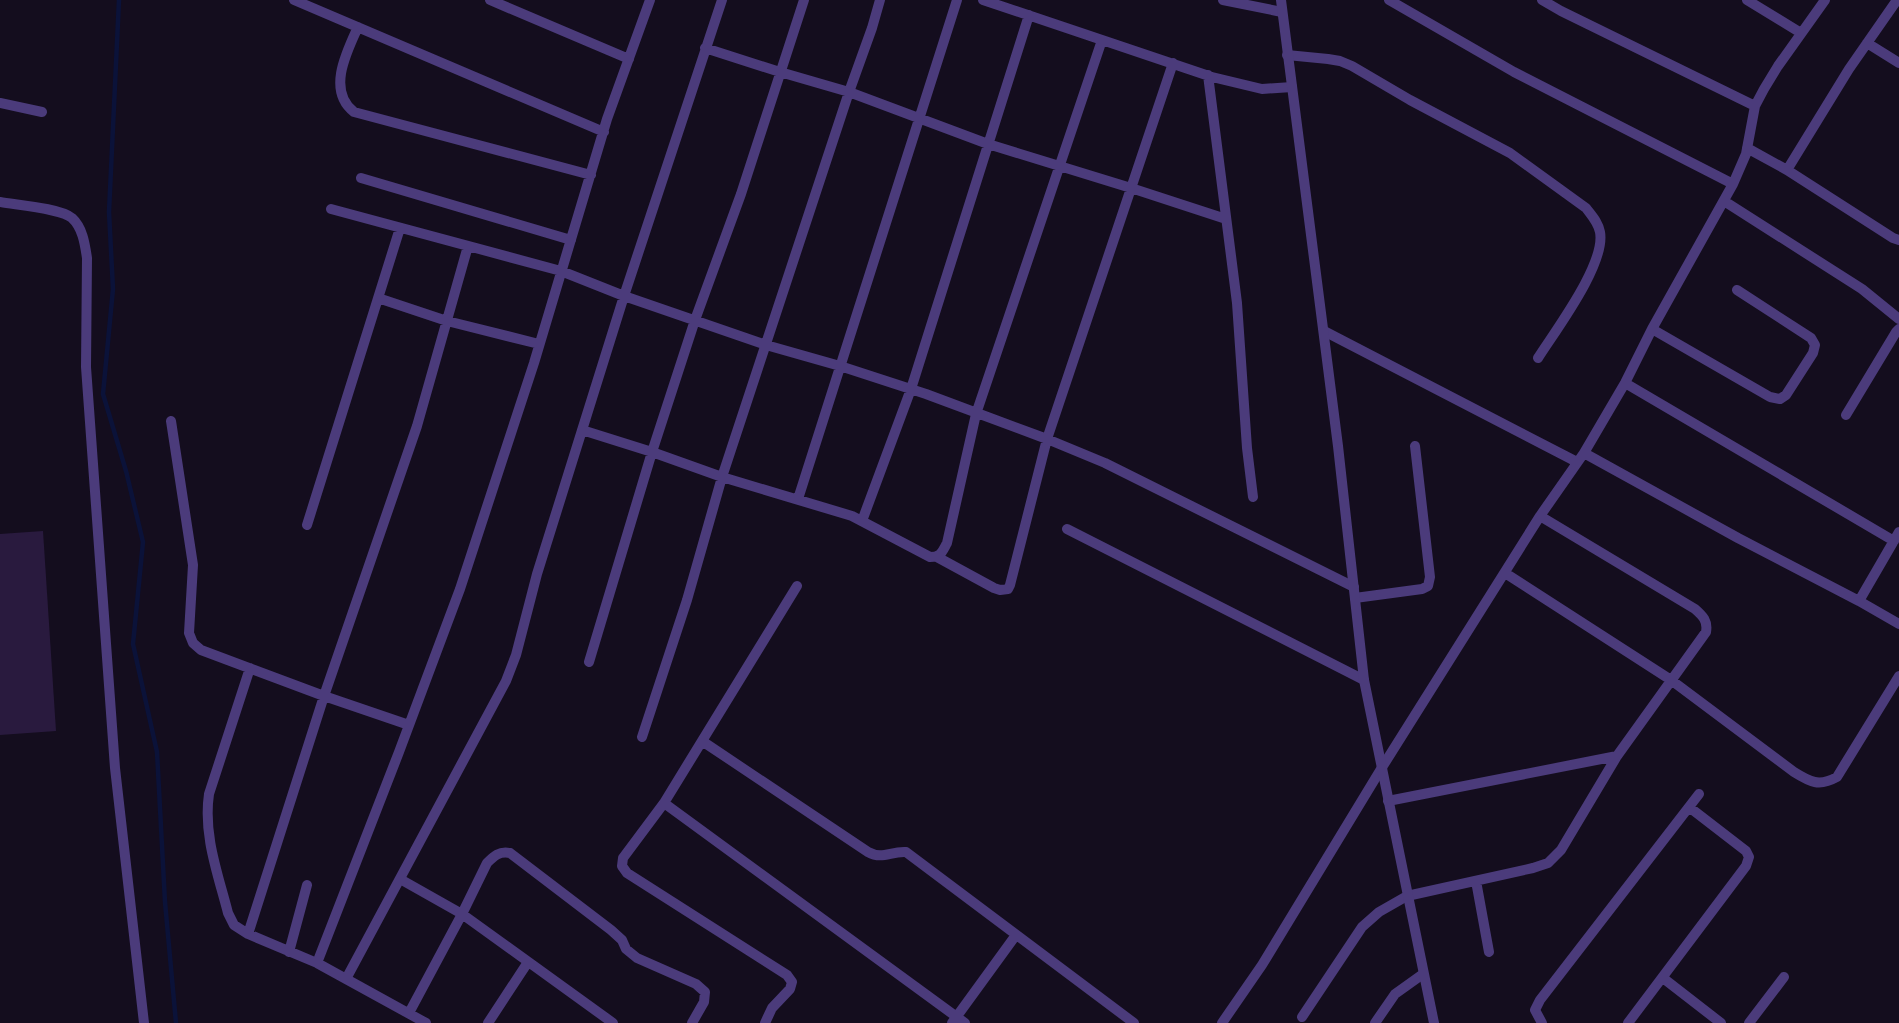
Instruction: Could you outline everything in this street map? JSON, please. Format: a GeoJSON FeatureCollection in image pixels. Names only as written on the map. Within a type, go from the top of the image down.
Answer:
{"type":"FeatureCollection","features":[{"type":"Feature","properties":{"kind":"street"},"geometry":{"type":"LineString","coordinates":[[294,0],[604,132]]}},
{"type":"Feature","properties":{"kind":"street"},"geometry":{"type":"LineString","coordinates":[[490,0],[629,59]]}},
{"type":"Feature","properties":{"kind":"street"},"geometry":{"type":"LineString","coordinates":[[317,963],[460,589],[540,344],[590,175],[650,0]]}},
{"type":"Feature","properties":{"kind":"street"},"geometry":{"type":"LineString","coordinates":[[346,979],[506,681],[516,655],[537,574],[624,296],[722,0]]}},
{"type":"Feature","properties":{"kind":"street"},"geometry":{"type":"LineString","coordinates":[[589,662],[652,452],[695,320],[741,194],[804,0]]}},
{"type":"Feature","properties":{"kind":"street"},"geometry":{"type":"LineString","coordinates":[[642,737],[688,600],[722,477],[849,92],[872,28],[880,0]]}},
{"type":"Feature","properties":{"kind":"street"},"geometry":{"type":"LineString","coordinates":[[798,499],[957,0]]}},
{"type":"Feature","properties":{"kind":"street"},"geometry":{"type":"LineString","coordinates":[[984,0],[1208,75],[1262,89],[1292,87]]}},
{"type":"Feature","properties":{"kind":"street"},"geometry":{"type":"LineString","coordinates":[[1223,0],[1282,12]]}},
{"type":"Feature","properties":{"kind":"street"},"geometry":{"type":"LineString","coordinates":[[1281,0],[1324,331],[1364,680],[1434,1023]]}},
{"type":"Feature","properties":{"kind":"street"},"geometry":{"type":"LineString","coordinates":[[1389,0],[1514,72],[1733,184]]}},
{"type":"Feature","properties":{"kind":"street"},"geometry":{"type":"LineString","coordinates":[[1542,0],[1561,11],[1755,106]]}},
{"type":"Feature","properties":{"kind":"street"},"geometry":{"type":"LineString","coordinates":[[1747,0],[1801,34]]}},
{"type":"Feature","properties":{"kind":"street"},"geometry":{"type":"LineString","coordinates":[[1222,1023],[1262,965],[1381,769],[1540,516],[1584,452],[1625,383],[1652,329],[1733,184],[1748,148],[1755,106],[1778,66],[1825,0]]}},
{"type":"Feature","properties":{"kind":"street"},"geometry":{"type":"LineString","coordinates":[[1787,170],[1848,69],[1897,0]]}},
{"type":"Feature","properties":{"kind":"street"},"geometry":{"type":"LineString","coordinates":[[862,520],[911,390],[1029,15]]}},
{"type":"Feature","properties":{"kind":"street"},"geometry":{"type":"LineString","coordinates":[[358,27],[345,56],[341,75],[342,99],[346,106],[354,112],[590,175]]}},
{"type":"Feature","properties":{"kind":"street"},"geometry":{"type":"LineString","coordinates":[[937,557],[941,555],[947,543],[976,414],[1061,166],[1102,40]]}},
{"type":"Feature","properties":{"kind":"street"},"geometry":{"type":"LineString","coordinates":[[1867,43],[1899,63]]}},
{"type":"Feature","properties":{"kind":"street"},"geometry":{"type":"LineString","coordinates":[[705,48],[849,92],[988,144],[1226,219]]}},
{"type":"Feature","properties":{"kind":"street"},"geometry":{"type":"LineString","coordinates":[[1287,55],[1340,61],[1352,66],[1410,100],[1510,153],[1586,208],[1595,219],[1600,233],[1596,259],[1587,282],[1538,358]]}},
{"type":"Feature","properties":{"kind":"street"},"geometry":{"type":"LineString","coordinates":[[582,430],[652,452],[722,477],[798,499],[862,520],[930,557],[937,557],[994,588],[1000,590],[1008,589],[1047,439],[1173,63]]}},
{"type":"Feature","properties":{"kind":"street"},"geometry":{"type":"LineString","coordinates":[[1208,75],[1237,303],[1247,448],[1253,497]]}},
{"type":"Feature","properties":{"kind":"street"},"geometry":{"type":"LineString","coordinates":[[0,104],[42,112]]}},
{"type":"Feature","properties":{"kind":"street"},"geometry":{"type":"LineString","coordinates":[[1748,148],[1787,170],[1893,238],[1899,240]]}},
{"type":"Feature","properties":{"kind":"street"},"geometry":{"type":"LineString","coordinates":[[361,178],[571,240]]}},
{"type":"Feature","properties":{"kind":"street"},"geometry":{"type":"LineString","coordinates":[[1724,201],[1862,289],[1899,319]]}},
{"type":"Feature","properties":{"kind":"street"},"geometry":{"type":"LineString","coordinates":[[0,202],[59,212],[72,218],[79,228],[85,242],[87,258],[86,367],[114,753],[144,1023]]}},
{"type":"Feature","properties":{"kind":"street"},"geometry":{"type":"LineString","coordinates":[[331,209],[561,272],[624,296],[766,345],[840,366],[1047,439],[1105,463],[1355,592],[1422,590],[1428,586],[1430,577],[1415,446]]}},
{"type":"Feature","properties":{"kind":"street"},"geometry":{"type":"LineString","coordinates":[[307,525],[400,228]]}},
{"type":"Feature","properties":{"kind":"street"},"geometry":{"type":"LineString","coordinates":[[248,934],[324,696],[417,426],[468,246]]}},
{"type":"Feature","properties":{"kind":"street"},"geometry":{"type":"LineString","coordinates":[[1652,329],[1770,397],[1780,399],[1786,395],[1813,353],[1815,345],[1811,338],[1737,290]]}},
{"type":"Feature","properties":{"kind":"street"},"geometry":{"type":"LineString","coordinates":[[378,298],[447,320],[540,344]]}},
{"type":"Feature","properties":{"kind":"street"},"geometry":{"type":"LineString","coordinates":[[1846,416],[1899,329]]}},
{"type":"Feature","properties":{"kind":"street"},"geometry":{"type":"LineString","coordinates":[[1324,331],[1577,462]]}},
{"type":"Feature","properties":{"kind":"street"},"geometry":{"type":"LineString","coordinates":[[1625,383],[1896,536],[1859,601]]}},
{"type":"Feature","properties":{"kind":"street"},"geometry":{"type":"LineString","coordinates":[[172,421],[193,565],[189,633],[193,643],[200,650],[324,696],[409,725]]}},
{"type":"Feature","properties":{"kind":"street"},"geometry":{"type":"LineString","coordinates":[[1584,452],[1738,538],[1859,601],[1899,624]]}},
{"type":"Feature","properties":{"kind":"street"},"geometry":{"type":"LineString","coordinates":[[1302,1017],[1362,927],[1379,912],[1407,896],[1533,868],[1548,863],[1561,850],[1617,756],[1706,632],[1707,626],[1703,616],[1695,609],[1540,516]]}},
{"type":"Feature","properties":{"kind":"street"},"geometry":{"type":"LineString","coordinates":[[1067,529],[1364,680]]}},
{"type":"Feature","properties":{"kind":"street"},"geometry":{"type":"LineString","coordinates":[[1505,573],[1671,680],[1794,772],[1811,782],[1827,782],[1837,777],[1899,676]]}},
{"type":"Feature","properties":{"kind":"street"},"geometry":{"type":"LineString","coordinates":[[765,1023],[772,1008],[790,989],[792,982],[787,975],[627,873],[622,866],[623,858],[664,803],[798,586]]}},
{"type":"Feature","properties":{"kind":"street"},"geometry":{"type":"LineString","coordinates":[[250,668],[209,794],[206,810],[207,831],[228,913],[234,925],[248,934],[317,963],[426,1023]]}},
{"type":"Feature","properties":{"kind":"street"},"geometry":{"type":"LineString","coordinates":[[702,741],[868,852],[876,856],[884,856],[896,851],[906,852],[1134,1023]]}},
{"type":"Feature","properties":{"kind":"street"},"geometry":{"type":"LineString","coordinates":[[1388,801],[1617,756]]}},
{"type":"Feature","properties":{"kind":"street"},"geometry":{"type":"LineString","coordinates":[[1542,1023],[1535,1010],[1540,1000],[1699,794]]}},
{"type":"Feature","properties":{"kind":"street"},"geometry":{"type":"LineString","coordinates":[[664,803],[954,1020],[965,1023]]}},
{"type":"Feature","properties":{"kind":"street"},"geometry":{"type":"LineString","coordinates":[[1628,1023],[1746,866],[1749,857],[1746,851],[1689,807]]}},
{"type":"Feature","properties":{"kind":"street"},"geometry":{"type":"LineString","coordinates":[[409,1013],[462,914],[487,863],[493,857],[502,852],[510,853],[611,930],[622,940],[626,949],[637,958],[696,984],[705,992],[704,1002],[692,1023]]}},
{"type":"Feature","properties":{"kind":"street"},"geometry":{"type":"LineString","coordinates":[[400,880],[462,914],[609,1022]]}},
{"type":"Feature","properties":{"kind":"street"},"geometry":{"type":"LineString","coordinates":[[1476,881],[1489,952]]}},
{"type":"Feature","properties":{"kind":"street"},"geometry":{"type":"LineString","coordinates":[[289,952],[307,885]]}},
{"type":"Feature","properties":{"kind":"street"},"geometry":{"type":"LineString","coordinates":[[954,1020],[1016,935]]}},
{"type":"Feature","properties":{"kind":"street"},"geometry":{"type":"LineString","coordinates":[[488,1023],[528,962]]}},
{"type":"Feature","properties":{"kind":"street"},"geometry":{"type":"LineString","coordinates":[[1374,1023],[1395,994],[1424,974]]}},
{"type":"Feature","properties":{"kind":"street"},"geometry":{"type":"LineString","coordinates":[[1749,1023],[1784,977]]}},
{"type":"Feature","properties":{"kind":"street"},"geometry":{"type":"LineString","coordinates":[[1663,978],[1722,1023]]}},
{"type":"Feature","properties":{"kind":"building"},"geometry":{"type":"Polygon","coordinates":[[[43,531],[56,731],[0,735],[0,534],[43,531]]]}},
{"type":"Feature","properties":{"kind":"waterway"},"geometry":{"type":"LineString","coordinates":[[119,0],[109,212],[113,289],[103,394],[126,471],[143,542],[133,644],[157,752],[165,902],[176,1023]]}}]}
